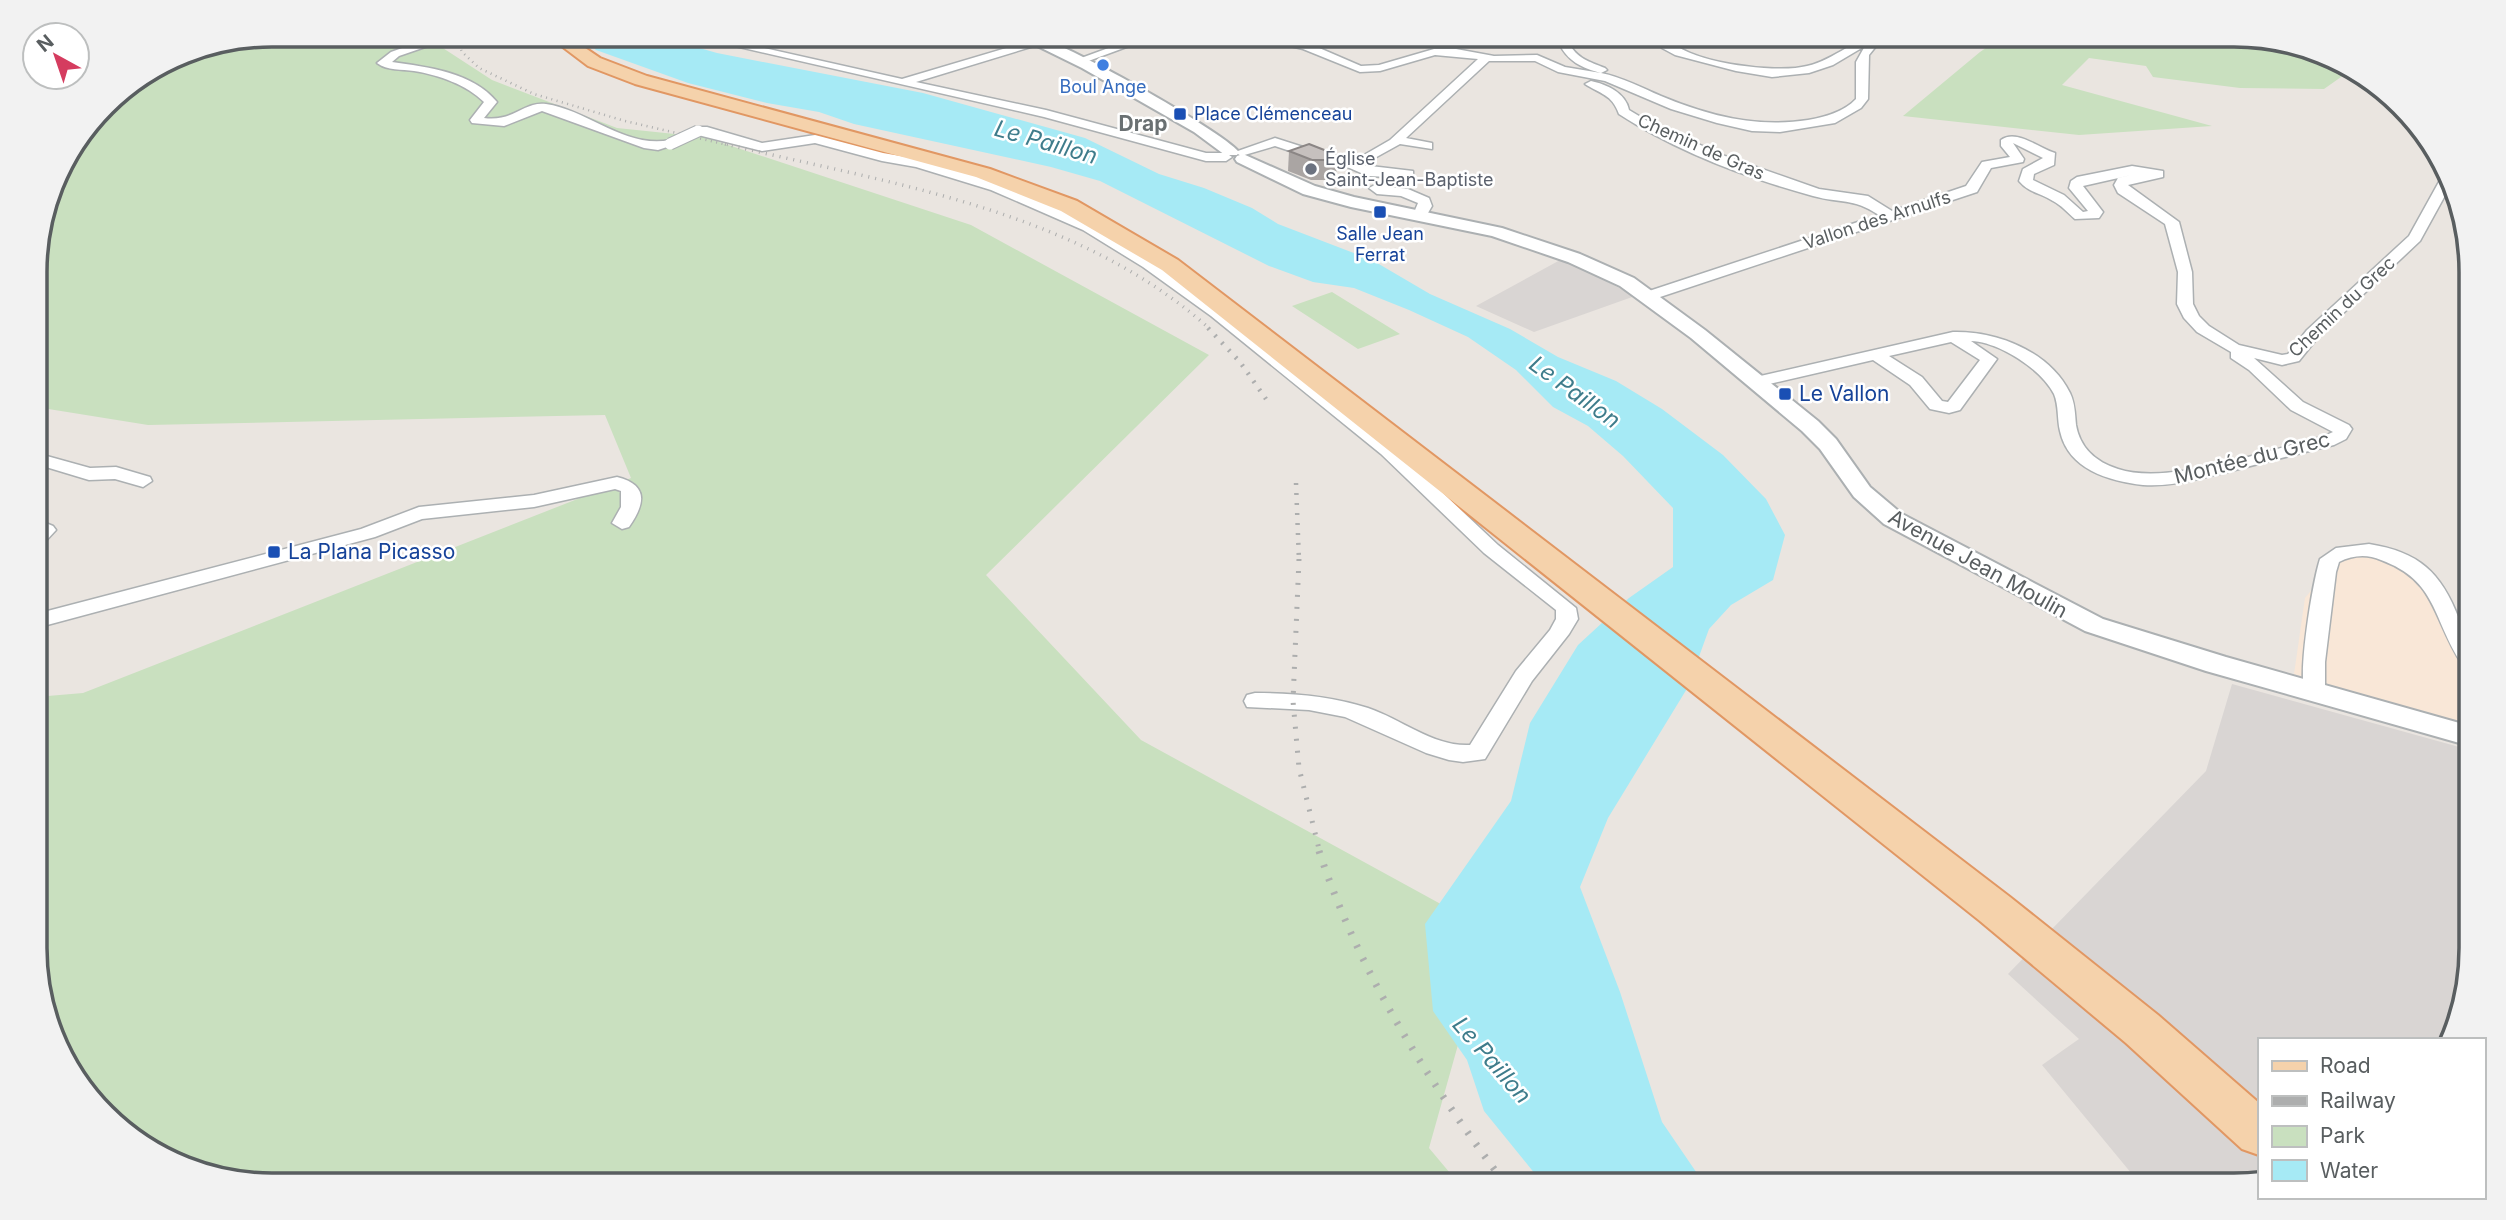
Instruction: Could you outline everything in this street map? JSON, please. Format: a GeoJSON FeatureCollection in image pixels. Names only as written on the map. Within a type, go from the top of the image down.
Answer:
{"type":"FeatureCollection","features":[{"type":"Feature","properties":{"kind":"main road"},"geometry":{"type":"LineString","coordinates":[[571,48],[612,70],[672,89],[938,159],[1069,205],[1170,265],[1571,573]]}},
{"type":"Feature","properties":{"kind":"main road"},"geometry":{"type":"LineString","coordinates":[[583,48],[601,60],[648,78],[989,170],[1068,200],[1107,219],[1177,263],[1998,907],[2105,985],[2258,1117]]}},
{"type":"Feature","properties":{"kind":"main road"},"geometry":{"type":"LineString","coordinates":[[1998,907],[2258,1132]]}},
{"type":"Feature","properties":{"kind":"street"},"geometry":{"type":"LineString","coordinates":[[1309,47],[1360,69],[1380,68],[1419,54],[1434,52],[1456,52],[1485,60],[1537,58],[1566,72],[1613,80],[1675,106],[1729,122],[1766,128],[1817,124],[1841,116],[1862,99],[1862,62],[1871,47]]}},
{"type":"Feature","properties":{"kind":"street"},"geometry":{"type":"LineString","coordinates":[[1566,47],[1569,54],[1586,65],[1613,75],[1616,78],[1613,80]]}},
{"type":"Feature","properties":{"kind":"street"},"geometry":{"type":"LineString","coordinates":[[1667,47],[1679,53],[1777,75],[1822,66],[1856,47]]}},
{"type":"Feature","properties":{"kind":"street"},"geometry":{"type":"LineString","coordinates":[[412,48],[383,64],[418,68],[445,76],[482,94],[491,102],[476,120],[513,121],[527,110],[547,107],[609,133],[661,147],[698,131],[762,146],[815,139],[889,159],[918,163],[996,187],[1088,227],[1172,279],[1217,313],[1387,450],[1491,549],[1566,608],[1567,619],[1558,634],[1524,676],[1477,754],[1459,754],[1426,743],[1363,715],[1327,704],[1255,701]]}},
{"type":"Feature","properties":{"kind":"street"},"geometry":{"type":"LineString","coordinates":[[748,48],[1046,114],[1206,156],[1235,155],[1275,142],[1320,156]]}},
{"type":"Feature","properties":{"kind":"street"},"geometry":{"type":"LineString","coordinates":[[901,83],[1018,48]]}},
{"type":"Feature","properties":{"kind":"street","name":"Avenue Jean Moulin"},"geometry":{"type":"LineString","coordinates":[[1053,48],[1199,129],[1235,155],[1287,181],[1317,192],[1496,232],[1556,251],[1604,271],[1648,296],[1810,426],[1828,444],[1874,506],[1912,531],[2094,625],[2459,733]]}},
{"type":"Feature","properties":{"kind":"street"},"geometry":{"type":"LineString","coordinates":[[1079,61],[1118,48]]}},
{"type":"Feature","properties":{"kind":"street"},"geometry":{"type":"LineString","coordinates":[[1420,215],[1425,206],[1424,201],[1403,192],[1381,191],[1376,188],[1408,174],[1351,168],[1397,139],[1485,60]]}},
{"type":"Feature","properties":{"kind":"street","name":"Chemin de Gras"},"geometry":{"type":"LineString","coordinates":[[1485,60],[1528,62],[1543,74],[1605,88],[1623,105],[1623,111],[1645,125],[1709,154],[1817,193],[1863,200],[1889,215]]}},
{"type":"Feature","properties":{"kind":"street"},"geometry":{"type":"LineString","coordinates":[[1397,139],[1428,146]]}},
{"type":"Feature","properties":{"kind":"street","name":"Vallon des Arnulfs"},"geometry":{"type":"LineString","coordinates":[[1648,296],[1972,189],[1981,167],[1986,163],[2012,162],[2018,159],[2007,146],[2007,140],[2010,139],[2017,139],[2027,147],[2050,156],[2049,162],[2028,172],[2026,181],[2034,188],[2059,198],[2080,216],[2086,217],[2096,212],[2076,188],[2076,184],[2100,174],[2132,170]]}},
{"type":"Feature","properties":{"kind":"street","name":"Chemin du Grec"},"geometry":{"type":"LineString","coordinates":[[2132,170],[2148,170],[2158,174],[2123,181],[2121,185],[2123,190],[2167,216],[2172,222],[2185,272],[2185,304],[2192,318],[2203,329],[2233,348],[2282,360],[2293,358],[2313,333],[2415,238],[2443,188]]}},
{"type":"Feature","properties":{"kind":"street"},"geometry":{"type":"LineString","coordinates":[[1876,355],[1916,381],[1936,405],[1954,407],[1989,359],[1953,337]]}},
{"type":"Feature","properties":{"kind":"street","name":"Montée du Grec"},"geometry":{"type":"LineString","coordinates":[[1756,382],[1953,337],[1985,338],[2053,378],[2064,396],[2069,435],[2076,448],[2087,462],[2111,474],[2148,480],[2171,480],[2328,441],[2340,435],[2343,429],[2298,406],[2278,390],[2256,364],[2229,351],[2233,348]]}},
{"type":"Feature","properties":{"kind":"street"},"geometry":{"type":"LineString","coordinates":[[48,462],[89,474],[116,473],[143,481]]}},
{"type":"Feature","properties":{"kind":"street"},"geometry":{"type":"LineString","coordinates":[[47,618],[368,533],[419,513],[534,500],[617,483],[625,484],[632,494],[633,505],[622,523]]}},
{"type":"Feature","properties":{"kind":"street"},"geometry":{"type":"LineString","coordinates":[[2314,691],[2314,662],[2326,572],[2330,559],[2341,552],[2371,550],[2399,559],[2425,573],[2443,600],[2459,641]]}},
{"type":"Feature","properties":{"kind":"shaded area"},"geometry":{"type":"Polygon","coordinates":[[[1562,259],[1635,296],[1534,332],[1476,306],[1562,259]]]}},
{"type":"Feature","properties":{"kind":"shaded area"},"geometry":{"type":"Polygon","coordinates":[[[2371,554],[2422,578],[2459,653],[2459,723],[2294,674],[2305,598],[2336,560],[2371,554]]]}},
{"type":"Feature","properties":{"kind":"shaded area"},"geometry":{"type":"Polygon","coordinates":[[[2232,684],[2459,747],[2459,948],[2454,992],[2440,1038],[2258,1038],[2258,1171],[2130,1172],[2042,1065],[2079,1039],[2008,974],[2206,771],[2232,684]]]}},
{"type":"Feature","properties":{"kind":"green space"},"geometry":{"type":"Polygon","coordinates":[[[1987,47],[2234,47],[2278,52],[2306,59],[2343,76],[2324,89],[2240,88],[2153,77],[2146,66],[2089,58],[2062,85],[2212,126],[2079,135],[1903,116],[1987,47]]]}},
{"type":"Feature","properties":{"kind":"green space"},"geometry":{"type":"Polygon","coordinates":[[[258,48],[443,48],[492,80],[617,128],[704,137],[971,225],[1209,355],[986,575],[1141,740],[1490,931],[1429,1148],[1449,1172],[272,1173],[228,1168],[173,1150],[147,1135],[103,1096],[85,1073],[59,1020],[49,977],[47,948],[47,696],[83,693],[631,478],[605,415],[148,425],[48,409],[48,258],[55,214],[64,186],[85,147],[113,113],[135,94],[186,64],[214,55],[258,48]]]}},
{"type":"Feature","properties":{"kind":"green space"},"geometry":{"type":"Polygon","coordinates":[[[1332,292],[1400,334],[1358,349],[1292,306],[1332,292]]]}},
{"type":"Feature","properties":{"kind":"water","name":"Le Paillon"},"geometry":{"type":"Polygon","coordinates":[[[594,48],[699,48],[923,93],[1085,138],[1159,174],[1204,188],[1252,208],[1278,224],[1372,260],[1430,294],[1510,329],[1558,357],[1616,381],[1662,409],[1723,455],[1766,499],[1785,535],[1773,580],[1731,605],[1709,629],[1688,687],[1608,818],[1580,887],[1620,992],[1662,1122],[1696,1172],[1534,1172],[1484,1111],[1467,1060],[1433,1011],[1425,924],[1511,801],[1530,723],[1578,645],[1629,598],[1673,567],[1673,508],[1623,456],[1588,426],[1553,407],[1516,370],[1468,337],[1354,288],[1313,282],[1269,266],[1100,181],[1051,167],[854,124],[819,112],[767,103],[688,83],[594,48]]]}},
{"type":"Feature","properties":{"kind":"building"},"geometry":{"type":"Polygon","coordinates":[[[1309,144],[1337,155],[1337,160],[1312,160],[1289,151],[1309,144]]]}},
{"type":"Feature","properties":{"kind":"railway"},"geometry":{"type":"LineString","coordinates":[[460,48],[479,68],[534,94],[625,121],[732,146]]}},
{"type":"Feature","properties":{"kind":"railway"},"geometry":{"type":"LineString","coordinates":[[725,144],[917,189],[1042,229],[1102,256],[1158,289],[1210,329]]}},
{"type":"Feature","properties":{"kind":"railway"},"geometry":{"type":"LineString","coordinates":[[1208,328],[1240,362],[1266,399]]}},
{"type":"Feature","properties":{"kind":"railway"},"geometry":{"type":"LineString","coordinates":[[1296,483],[1299,560]]}},
{"type":"Feature","properties":{"kind":"railway"},"geometry":{"type":"LineString","coordinates":[[1299,560],[1293,701],[1299,768],[1320,853]]}},
{"type":"Feature","properties":{"kind":"railway"},"geometry":{"type":"LineString","coordinates":[[1319,851],[1355,941],[1399,1026],[1423,1066],[1497,1172]]}},
{"type":"Feature","properties":{"kind":"place","name":"Boul Ange"},"geometry":{"type":"Point","coordinates":[1103,65]}},
{"type":"Feature","properties":{"kind":"place","name":"Place Clémenceau"},"geometry":{"type":"Point","coordinates":[1180,114]}},
{"type":"Feature","properties":{"kind":"place","name":"Église Saint-Jean-Baptiste"},"geometry":{"type":"Point","coordinates":[1311,169]}},
{"type":"Feature","properties":{"kind":"place","name":"Salle Jean Ferrat"},"geometry":{"type":"Point","coordinates":[1380,212]}},
{"type":"Feature","properties":{"kind":"place","name":"Le Vallon"},"geometry":{"type":"Point","coordinates":[1785,394]}},
{"type":"Feature","properties":{"kind":"place","name":"La Plana Picasso"},"geometry":{"type":"Point","coordinates":[274,552]}},
{"type":"Feature","properties":{"kind":"district","name":"Drap"},"geometry":{"type":"Point","coordinates":[1143,124]}}]}
